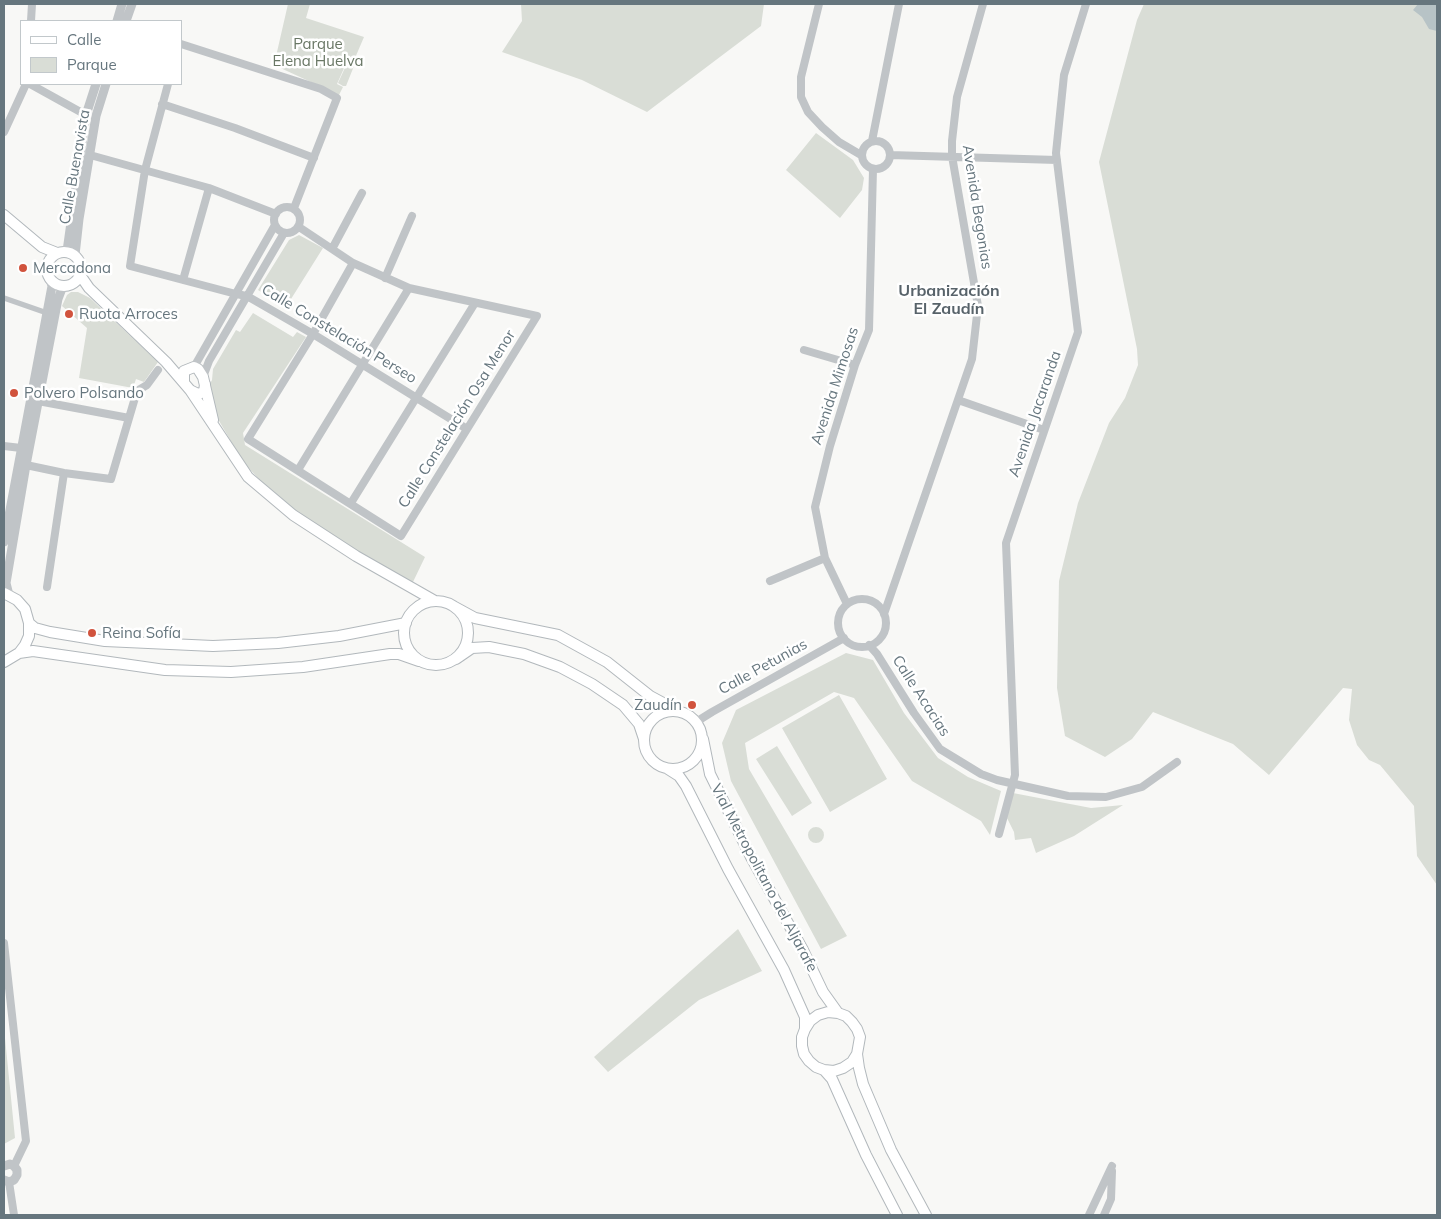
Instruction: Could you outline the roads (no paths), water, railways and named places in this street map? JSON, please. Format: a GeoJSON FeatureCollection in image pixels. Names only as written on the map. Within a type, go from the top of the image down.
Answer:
{"type":"FeatureCollection","features":[{"type":"Feature","properties":{"kind":"main road"},"geometry":{"type":"LineString","coordinates":[[4,215],[42,247],[67,253],[81,263],[77,279],[63,286],[56,284],[50,279],[47,270],[48,261],[42,247]]}},
{"type":"Feature","properties":{"kind":"main road"},"geometry":{"type":"LineString","coordinates":[[48,261],[67,253]]}},
{"type":"Feature","properties":{"kind":"main road"},"geometry":{"type":"LineString","coordinates":[[77,279],[89,288],[184,381],[248,477],[294,515],[356,556],[435,601],[453,606],[475,618],[558,635],[607,662],[650,696],[693,718],[696,722]]}},
{"type":"Feature","properties":{"kind":"main road"},"geometry":{"type":"LineString","coordinates":[[166,362],[198,369],[204,380],[215,428]]}},
{"type":"Feature","properties":{"kind":"main road"},"geometry":{"type":"LineString","coordinates":[[184,381],[184,371],[192,368]]}},
{"type":"Feature","properties":{"kind":"main road"},"geometry":{"type":"LineString","coordinates":[[190,390],[198,394],[204,392],[204,380]]}},
{"type":"Feature","properties":{"kind":"main road"},"geometry":{"type":"LineString","coordinates":[[409,586],[420,606]]}},
{"type":"Feature","properties":{"kind":"main road"},"geometry":{"type":"LineString","coordinates":[[6,594],[17,600],[25,610],[29,623],[29,636],[19,653]]}},
{"type":"Feature","properties":{"kind":"main road"},"geometry":{"type":"LineString","coordinates":[[419,660],[412,655],[406,646],[404,631],[406,623],[411,613],[420,606],[435,601]]}},
{"type":"Feature","properties":{"kind":"main road"},"geometry":{"type":"LineString","coordinates":[[453,606],[464,617],[469,634],[464,651],[456,659]]}},
{"type":"Feature","properties":{"kind":"main road"},"geometry":{"type":"LineString","coordinates":[[29,623],[35,628],[50,632],[105,641],[213,646],[278,644],[339,636],[406,623]]}},
{"type":"Feature","properties":{"kind":"main road","name":"Vial Metropolitano del Aljarafe"},"geometry":{"type":"LineString","coordinates":[[4,662],[19,653],[33,651],[165,670],[231,672],[304,667],[390,654],[399,654],[429,665],[442,665],[456,659],[472,648],[488,647],[524,654],[560,666],[592,684],[623,705],[639,724],[648,754],[654,762],[679,776],[686,786],[728,869],[774,948],[800,1002],[805,1017],[802,1037],[804,1054],[809,1062],[824,1070],[832,1079],[896,1215]]}},
{"type":"Feature","properties":{"kind":"main road"},"geometry":{"type":"LineString","coordinates":[[644,739],[646,729],[651,721],[659,715],[678,711]]}},
{"type":"Feature","properties":{"kind":"main road","name":"Vial Metropolitano del Aljarafe"},"geometry":{"type":"LineString","coordinates":[[696,722],[703,739],[710,774],[751,857],[803,950],[823,992],[838,1013],[846,1016],[857,1029],[860,1037],[860,1046],[857,1054],[863,1084],[891,1150],[926,1215]]}},
{"type":"Feature","properties":{"kind":"main road"},"geometry":{"type":"LineString","coordinates":[[668,769],[678,769],[687,766],[695,760],[700,752],[703,739]]}},
{"type":"Feature","properties":{"kind":"main road"},"geometry":{"type":"LineString","coordinates":[[804,1029],[818,1015],[828,1012],[838,1013]]}},
{"type":"Feature","properties":{"kind":"main road"},"geometry":{"type":"LineString","coordinates":[[824,1070],[834,1071],[843,1068],[852,1062],[857,1054]]}},
{"type":"Feature","properties":{"kind":"street"},"geometry":{"type":"LineString","coordinates":[[30,20],[32,4]]}},
{"type":"Feature","properties":{"kind":"street"},"geometry":{"type":"LineString","coordinates":[[117,20],[122,4]]}},
{"type":"Feature","properties":{"kind":"street"},"geometry":{"type":"LineString","coordinates":[[126,20],[132,4]]}},
{"type":"Feature","properties":{"kind":"street"},"geometry":{"type":"LineString","coordinates":[[819,4],[801,78],[801,97],[808,112],[822,128],[839,142],[861,155]]}},
{"type":"Feature","properties":{"kind":"street"},"geometry":{"type":"LineString","coordinates":[[872,141],[899,4]]}},
{"type":"Feature","properties":{"kind":"street","name":"Avenida Begonias"},"geometry":{"type":"LineString","coordinates":[[884,614],[972,359],[978,306],[952,156],[957,97],[983,4]]}},
{"type":"Feature","properties":{"kind":"street","name":"Avenida Jacaranda"},"geometry":{"type":"LineString","coordinates":[[999,834],[1015,775],[1006,543],[1078,332],[1056,153],[1064,75],[1086,4]]}},
{"type":"Feature","properties":{"kind":"street"},"geometry":{"type":"LineString","coordinates":[[182,44],[321,89],[337,98],[294,208]]}},
{"type":"Feature","properties":{"kind":"street"},"geometry":{"type":"LineString","coordinates":[[4,132],[26,85]]}},
{"type":"Feature","properties":{"kind":"street"},"geometry":{"type":"LineString","coordinates":[[32,85],[86,115]]}},
{"type":"Feature","properties":{"kind":"street","name":"Calle Buenavista"},"geometry":{"type":"LineString","coordinates":[[67,253],[86,115],[96,85]]}},
{"type":"Feature","properties":{"kind":"street","name":"Calle Buenavista"},"geometry":{"type":"LineString","coordinates":[[67,253],[79,220],[96,116],[106,85]]}},
{"type":"Feature","properties":{"kind":"street"},"geometry":{"type":"LineString","coordinates":[[144,170],[168,85]]}},
{"type":"Feature","properties":{"kind":"street"},"geometry":{"type":"LineString","coordinates":[[162,104],[235,128],[314,158]]}},
{"type":"Feature","properties":{"kind":"street"},"geometry":{"type":"LineString","coordinates":[[872,141],[884,143],[890,155],[885,166],[878,169],[873,169],[864,164],[861,155],[864,146],[872,141]]}},
{"type":"Feature","properties":{"kind":"street"},"geometry":{"type":"LineString","coordinates":[[890,155],[1057,160]]}},
{"type":"Feature","properties":{"kind":"street"},"geometry":{"type":"LineString","coordinates":[[90,156],[209,188],[276,214]]}},
{"type":"Feature","properties":{"kind":"street","name":"Avenida Mimosas"},"geometry":{"type":"LineString","coordinates":[[847,604],[824,558],[815,507],[830,446],[869,330],[873,169]]}},
{"type":"Feature","properties":{"kind":"street","name":"Calle Constelación Perseo"},"geometry":{"type":"LineString","coordinates":[[144,170],[130,266],[247,296],[363,364],[468,429]]}},
{"type":"Feature","properties":{"kind":"street"},"geometry":{"type":"LineString","coordinates":[[183,280],[209,188]]}},
{"type":"Feature","properties":{"kind":"street"},"geometry":{"type":"LineString","coordinates":[[332,249],[362,193]]}},
{"type":"Feature","properties":{"kind":"street"},"geometry":{"type":"LineString","coordinates":[[192,368],[275,225],[276,214],[285,207],[294,208],[300,215],[301,223],[293,232],[284,233],[275,225]]}},
{"type":"Feature","properties":{"kind":"street"},"geometry":{"type":"LineString","coordinates":[[385,278],[412,216]]}},
{"type":"Feature","properties":{"kind":"street"},"geometry":{"type":"LineString","coordinates":[[299,227],[353,263],[385,278],[409,288],[475,303],[351,503],[248,439],[313,334],[353,263]]}},
{"type":"Feature","properties":{"kind":"street"},"geometry":{"type":"LineString","coordinates":[[204,380],[209,361],[284,233]]}},
{"type":"Feature","properties":{"kind":"street"},"geometry":{"type":"LineString","coordinates":[[4,542],[52,286],[50,279]]}},
{"type":"Feature","properties":{"kind":"street"},"geometry":{"type":"LineString","coordinates":[[6,594],[6,583],[26,465],[58,299],[63,286]]}},
{"type":"Feature","properties":{"kind":"street"},"geometry":{"type":"LineString","coordinates":[[298,470],[409,288]]}},
{"type":"Feature","properties":{"kind":"street"},"geometry":{"type":"LineString","coordinates":[[4,298],[47,313]]}},
{"type":"Feature","properties":{"kind":"street","name":"Calle Constelación Osa Menor"},"geometry":{"type":"LineString","coordinates":[[351,503],[401,536],[537,316],[475,303]]}},
{"type":"Feature","properties":{"kind":"street"},"geometry":{"type":"LineString","coordinates":[[804,350],[856,365]]}},
{"type":"Feature","properties":{"kind":"street"},"geometry":{"type":"LineString","coordinates":[[26,465],[64,473],[111,479],[137,391],[147,385],[158,370]]}},
{"type":"Feature","properties":{"kind":"street"},"geometry":{"type":"LineString","coordinates":[[958,400],[1044,430]]}},
{"type":"Feature","properties":{"kind":"street"},"geometry":{"type":"LineString","coordinates":[[38,401],[129,418]]}},
{"type":"Feature","properties":{"kind":"street"},"geometry":{"type":"LineString","coordinates":[[4,446],[21,448]]}},
{"type":"Feature","properties":{"kind":"street"},"geometry":{"type":"LineString","coordinates":[[47,587],[64,473]]}},
{"type":"Feature","properties":{"kind":"street"},"geometry":{"type":"LineString","coordinates":[[770,581],[824,558]]}},
{"type":"Feature","properties":{"kind":"street"},"geometry":{"type":"LineString","coordinates":[[857,599],[873,602],[880,607],[884,614],[885,628],[882,635],[876,642],[869,645],[858,646],[850,644],[844,638],[838,626],[838,618],[842,610],[847,604],[857,599]]}},
{"type":"Feature","properties":{"kind":"street","name":"Calle Petunias"},"geometry":{"type":"LineString","coordinates":[[696,722],[844,638]]}},
{"type":"Feature","properties":{"kind":"street","name":"Calle Acacias"},"geometry":{"type":"LineString","coordinates":[[869,645],[877,654],[914,713],[940,749],[981,774],[1012,784],[1068,796],[1106,797],[1142,787],[1177,762]]}},
{"type":"Feature","properties":{"kind":"street"},"geometry":{"type":"LineString","coordinates":[[4,943],[26,1142],[7,1165],[17,1170],[14,1180],[6,1181],[14,1215]]}},
{"type":"Feature","properties":{"kind":"street"},"geometry":{"type":"LineString","coordinates":[[1089,1215],[1112,1166],[1111,1199],[1104,1215]]}},
{"type":"Feature","properties":{"kind":"place","name":"Mercadona"},"geometry":{"type":"Point","coordinates":[23,268]}},
{"type":"Feature","properties":{"kind":"place","name":"Ruota Arroces"},"geometry":{"type":"Point","coordinates":[69,314]}},
{"type":"Feature","properties":{"kind":"place","name":"Polvero Polsando"},"geometry":{"type":"Point","coordinates":[14,393]}},
{"type":"Feature","properties":{"kind":"place","name":"Reina Sofía"},"geometry":{"type":"Point","coordinates":[92,633]}},
{"type":"Feature","properties":{"kind":"place","name":"Zaudín"},"geometry":{"type":"Point","coordinates":[692,705]}},
{"type":"Feature","properties":{"kind":"district","name":"Urbanización El Zaudín"},"geometry":{"type":"Point","coordinates":[949,300]}},
{"type":"Feature","properties":{"kind":"park label","name":"Parque Elena Huelva"},"geometry":{"type":"Point","coordinates":[318,52]}}]}
